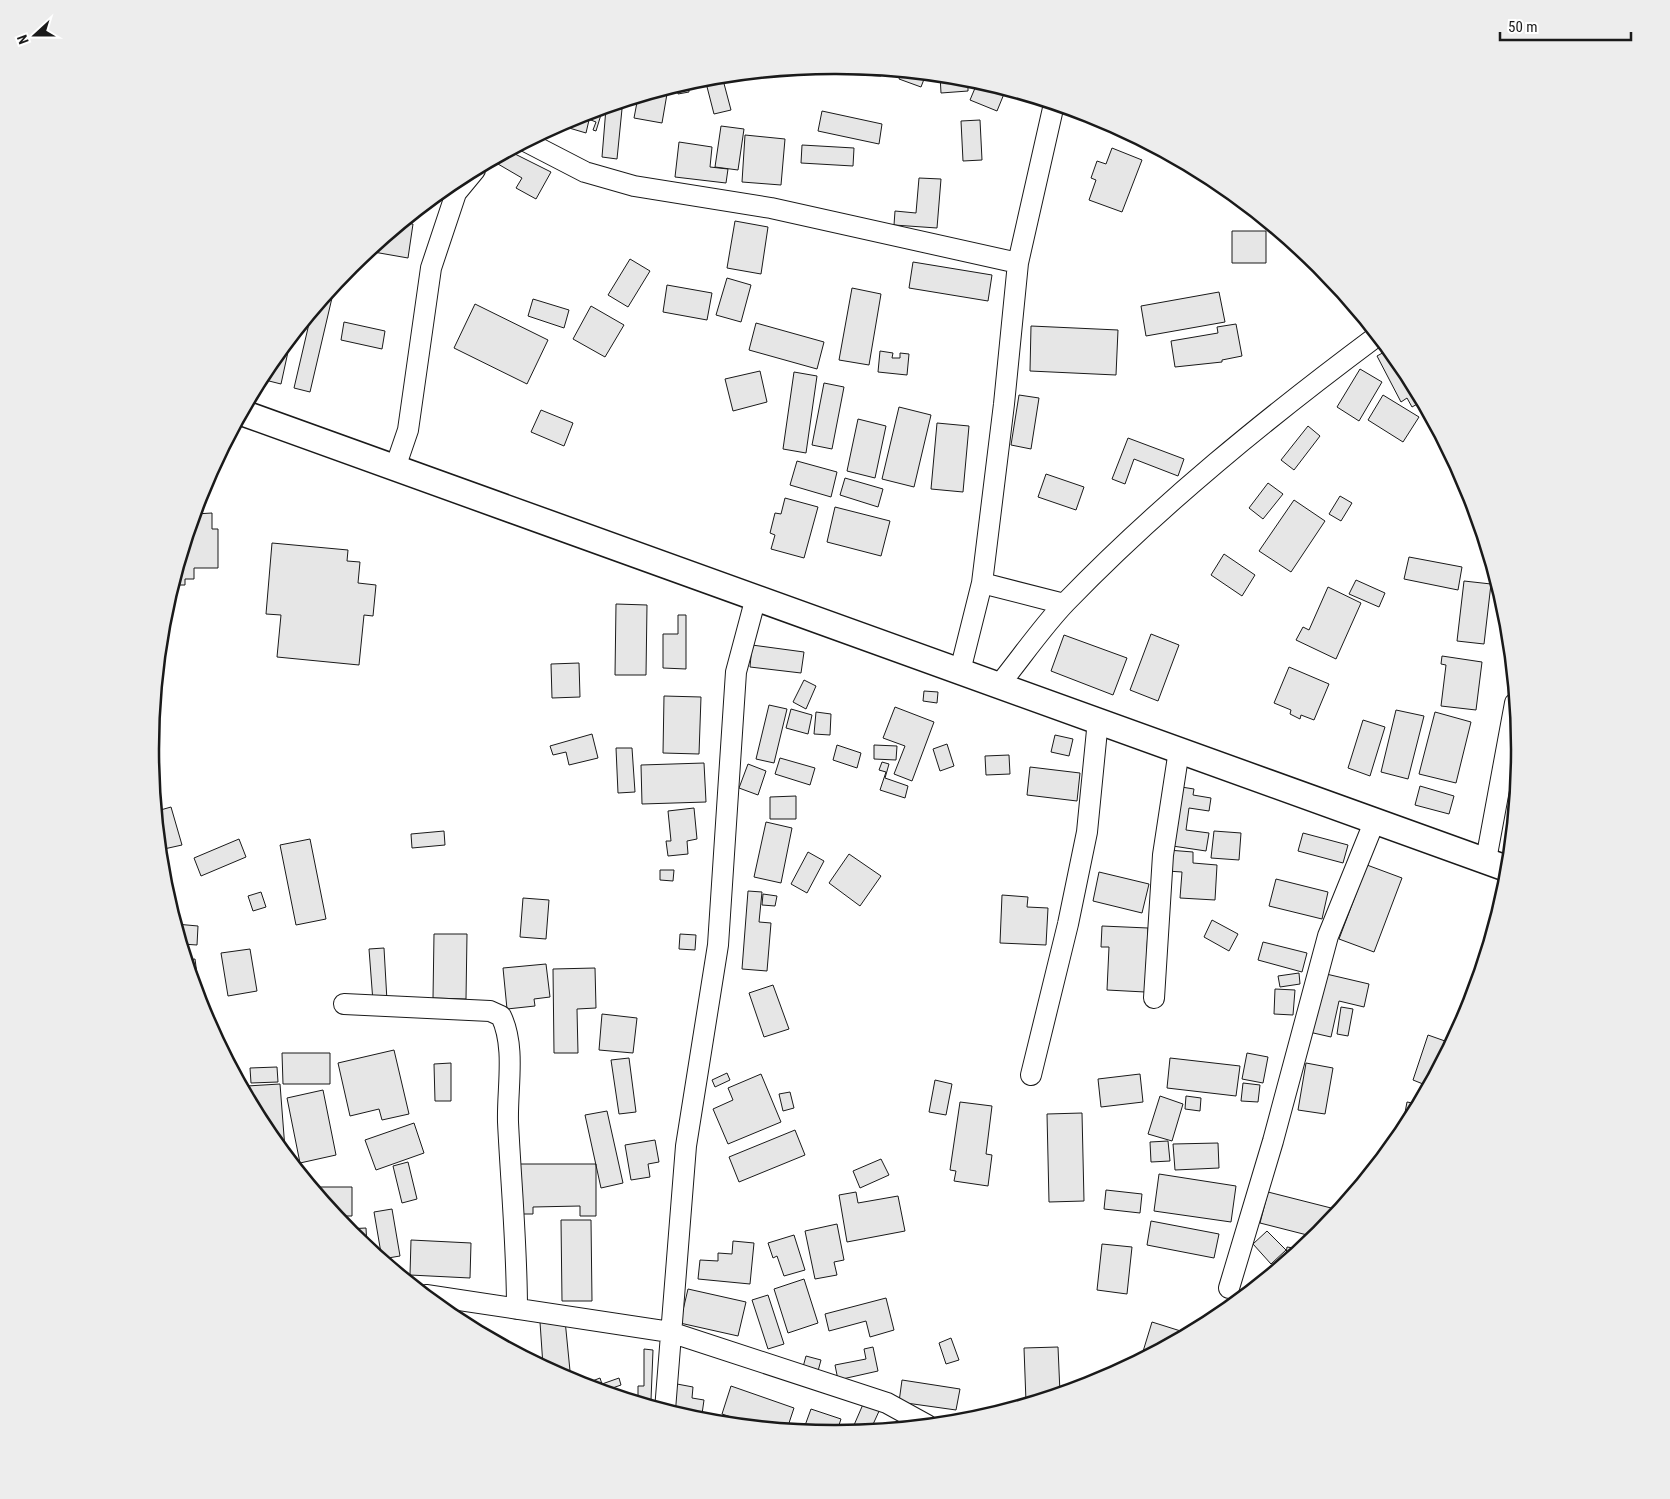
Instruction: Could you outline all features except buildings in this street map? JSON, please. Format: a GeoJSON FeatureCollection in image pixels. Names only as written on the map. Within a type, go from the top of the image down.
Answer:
{"type":"FeatureCollection","features":[{"type":"Feature","properties":{"kind":"main road"},"geometry":{"type":"LineString","coordinates":[[249,414],[1497,864]]}},
{"type":"Feature","properties":{"kind":"street"},"geometry":{"type":"LineString","coordinates":[[960,671],[982,583],[1004,404],[1018,264],[1053,110]]}},
{"type":"Feature","properties":{"kind":"street"},"geometry":{"type":"LineString","coordinates":[[533,145],[585,172],[634,186],[771,208],[1018,264]]}},
{"type":"Feature","properties":{"kind":"street"},"geometry":{"type":"LineString","coordinates":[[395,468],[408,430],[431,268],[456,193],[460,188]]}},
{"type":"Feature","properties":{"kind":"street"},"geometry":{"type":"LineString","coordinates":[[1000,685],[1064,604],[1194,479],[1238,446],[1319,379],[1372,340]]}},
{"type":"Feature","properties":{"kind":"street"},"geometry":{"type":"LineString","coordinates":[[982,583],[1064,604]]}},
{"type":"Feature","properties":{"kind":"street"},"geometry":{"type":"LineString","coordinates":[[665,1403],[686,1146],[718,945],[736,672],[756,597]]}},
{"type":"Feature","properties":{"kind":"street"},"geometry":{"type":"LineString","coordinates":[[1031,1075],[1068,924],[1086,832],[1098,720]]}},
{"type":"Feature","properties":{"kind":"street"},"geometry":{"type":"LineString","coordinates":[[1497,864],[1511,742]]}},
{"type":"Feature","properties":{"kind":"street"},"geometry":{"type":"LineString","coordinates":[[1154,998],[1163,855],[1179,750]]}},
{"type":"Feature","properties":{"kind":"street"},"geometry":{"type":"LineString","coordinates":[[1229,1288],[1273,1141],[1328,936],[1375,820]]}},
{"type":"Feature","properties":{"kind":"street"},"geometry":{"type":"LineString","coordinates":[[344,1004],[490,1011],[501,1016],[508,1035],[508,1121],[517,1248],[517,1309]]}},
{"type":"Feature","properties":{"kind":"street"},"geometry":{"type":"LineString","coordinates":[[440,1297],[670,1332],[780,1370],[888,1403],[917,1420]]}}]}
